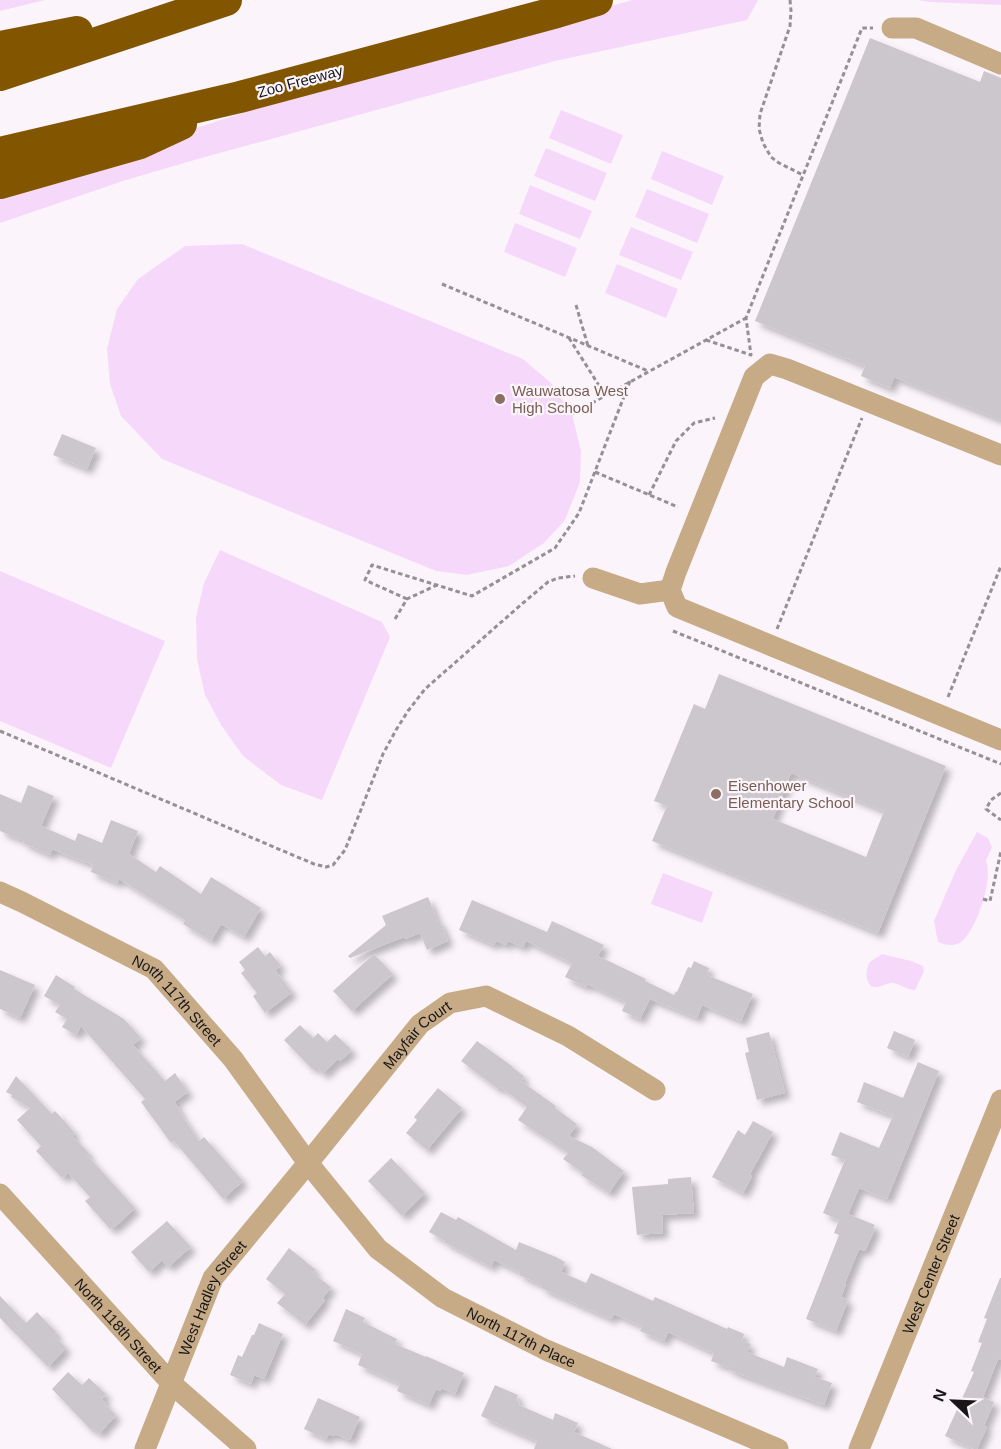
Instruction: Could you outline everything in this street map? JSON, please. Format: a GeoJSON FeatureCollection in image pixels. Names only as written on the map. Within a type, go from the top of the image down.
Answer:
{"type":"FeatureCollection","features":[{"type":"Feature","properties":{"kind":"highway","name":"Zoo Freeway"},"geometry":{"type":"LineString","coordinates":[[0,153],[240,97],[597,0]]}},
{"type":"Feature","properties":{"kind":"highway"},"geometry":{"type":"LineString","coordinates":[[0,47],[218,2]]}},
{"type":"Feature","properties":{"kind":"highway"},"geometry":{"type":"LineString","coordinates":[[0,75],[218,2]]}},
{"type":"Feature","properties":{"kind":"highway"},"geometry":{"type":"LineString","coordinates":[[0,183],[140,143],[240,97]]}},
{"type":"Feature","properties":{"kind":"street"},"geometry":{"type":"LineString","coordinates":[[892,28],[916,28],[1001,64]]}},
{"type":"Feature","properties":{"kind":"street"},"geometry":{"type":"LineString","coordinates":[[1001,455],[770,364],[754,377],[670,590],[677,607],[1001,740]]}},
{"type":"Feature","properties":{"kind":"street"},"geometry":{"type":"LineString","coordinates":[[593,578],[640,594],[670,590]]}},
{"type":"Feature","properties":{"kind":"street","name":"North 117th Street"},"geometry":{"type":"LineString","coordinates":[[0,892],[154,969],[233,1059],[308,1163]]}},
{"type":"Feature","properties":{"kind":"street","name":"Mayfair Court"},"geometry":{"type":"LineString","coordinates":[[308,1163],[420,1024],[450,1003],[486,996],[568,1036],[655,1090]]}},
{"type":"Feature","properties":{"kind":"street","name":"West Center Street"},"geometry":{"type":"LineString","coordinates":[[859,1449],[994,1139],[1001,1100]]}},
{"type":"Feature","properties":{"kind":"street","name":"West Hadley Street"},"geometry":{"type":"LineString","coordinates":[[145,1449],[213,1278],[308,1163]]}},
{"type":"Feature","properties":{"kind":"street","name":"North 117th Place"},"geometry":{"type":"LineString","coordinates":[[308,1163],[378,1249],[443,1298],[546,1350],[778,1449]]}},
{"type":"Feature","properties":{"kind":"street","name":"North 118th Street"},"geometry":{"type":"LineString","coordinates":[[0,1194],[172,1384],[246,1449]]}},
{"type":"Feature","properties":{"kind":"path"},"geometry":{"type":"LineString","coordinates":[[789,0],[790,26],[760,114],[759,129],[763,143],[771,157],[804,176]]}},
{"type":"Feature","properties":{"kind":"path"},"geometry":{"type":"LineString","coordinates":[[706,340],[751,355],[746,318],[857,41]]}},
{"type":"Feature","properties":{"kind":"path"},"geometry":{"type":"LineString","coordinates":[[442,284],[648,371]]}},
{"type":"Feature","properties":{"kind":"path"},"geometry":{"type":"LineString","coordinates":[[576,305],[588,346]]}},
{"type":"Feature","properties":{"kind":"path"},"geometry":{"type":"LineString","coordinates":[[572,414],[746,318]]}},
{"type":"Feature","properties":{"kind":"path"},"geometry":{"type":"LineString","coordinates":[[569,338],[604,395]]}},
{"type":"Feature","properties":{"kind":"path"},"geometry":{"type":"LineString","coordinates":[[407,599],[365,580],[372,565],[472,596],[555,548],[579,513],[630,381]]}},
{"type":"Feature","properties":{"kind":"path"},"geometry":{"type":"LineString","coordinates":[[770,645],[861,419],[866,401]]}},
{"type":"Feature","properties":{"kind":"path"},"geometry":{"type":"LineString","coordinates":[[649,495],[676,441],[694,423],[715,418]]}},
{"type":"Feature","properties":{"kind":"path"},"geometry":{"type":"LineString","coordinates":[[595,472],[678,507]]}},
{"type":"Feature","properties":{"kind":"path"},"geometry":{"type":"LineString","coordinates":[[941,715],[1001,566]]}},
{"type":"Feature","properties":{"kind":"path"},"geometry":{"type":"LineString","coordinates":[[0,731],[314,864],[326,867],[333,865],[345,850],[383,754],[402,720],[425,689],[548,582],[572,576],[593,578]]}},
{"type":"Feature","properties":{"kind":"path"},"geometry":{"type":"LineString","coordinates":[[394,619],[407,599],[439,585]]}},
{"type":"Feature","properties":{"kind":"path"},"geometry":{"type":"LineString","coordinates":[[673,631],[1001,764]]}},
{"type":"Feature","properties":{"kind":"path"},"geometry":{"type":"LineString","coordinates":[[1001,793],[991,800],[986,809],[1001,820]]}},
{"type":"Feature","properties":{"kind":"path"},"geometry":{"type":"LineString","coordinates":[[983,899],[990,901],[1001,851]]}},
{"type":"Feature","properties":{"kind":"shaded area"},"geometry":{"type":"Polygon","coordinates":[[[0,0],[45,0],[0,11],[0,0]]]}},
{"type":"Feature","properties":{"kind":"shaded area"},"geometry":{"type":"Polygon","coordinates":[[[632,0],[758,0],[747,20],[555,61],[126,180],[0,223],[0,193],[248,111],[632,0]]]}},
{"type":"Feature","properties":{"kind":"shaded area"},"geometry":{"type":"Polygon","coordinates":[[[918,0],[1001,0],[1001,5],[930,2],[918,0]]]}},
{"type":"Feature","properties":{"kind":"shaded area"},"geometry":{"type":"Polygon","coordinates":[[[561,110],[623,135],[611,164],[549,138],[561,110]]]}},
{"type":"Feature","properties":{"kind":"shaded area"},"geometry":{"type":"Polygon","coordinates":[[[546,148],[607,173],[595,201],[534,176],[546,148]]]}},
{"type":"Feature","properties":{"kind":"shaded area"},"geometry":{"type":"Polygon","coordinates":[[[662,151],[724,176],[712,205],[651,179],[662,151]]]}},
{"type":"Feature","properties":{"kind":"shaded area"},"geometry":{"type":"Polygon","coordinates":[[[530,185],[592,211],[580,239],[519,214],[530,185]]]}},
{"type":"Feature","properties":{"kind":"shaded area"},"geometry":{"type":"Polygon","coordinates":[[[647,189],[709,214],[697,243],[635,217],[647,189]]]}},
{"type":"Feature","properties":{"kind":"shaded area"},"geometry":{"type":"Polygon","coordinates":[[[515,223],[577,248],[565,277],[504,252],[515,223]]]}},
{"type":"Feature","properties":{"kind":"shaded area"},"geometry":{"type":"Polygon","coordinates":[[[631,227],[693,252],[681,280],[619,255],[631,227]]]}},
{"type":"Feature","properties":{"kind":"shaded area"},"geometry":{"type":"Polygon","coordinates":[[[242,244],[523,359],[551,383],[572,414],[581,451],[580,482],[565,520],[544,543],[509,566],[467,575],[436,571],[162,459],[121,416],[110,384],[107,349],[117,309],[138,279],[185,246],[242,244]]]}},
{"type":"Feature","properties":{"kind":"shaded area"},"geometry":{"type":"Polygon","coordinates":[[[617,264],[678,289],[666,318],[605,293],[617,264]]]}},
{"type":"Feature","properties":{"kind":"shaded area"},"geometry":{"type":"Polygon","coordinates":[[[220,550],[382,622],[390,637],[322,800],[281,785],[243,756],[221,725],[205,695],[197,659],[196,617],[204,583],[220,550]]]}},
{"type":"Feature","properties":{"kind":"shaded area"},"geometry":{"type":"Polygon","coordinates":[[[0,571],[165,641],[111,768],[0,721],[0,571]]]}},
{"type":"Feature","properties":{"kind":"shaded area"},"geometry":{"type":"Polygon","coordinates":[[[977,832],[988,838],[992,847],[986,861],[988,880],[986,892],[978,916],[967,936],[958,944],[944,944],[938,942],[934,921],[956,870],[977,832]]]}},
{"type":"Feature","properties":{"kind":"shaded area"},"geometry":{"type":"Polygon","coordinates":[[[663,873],[713,892],[702,923],[651,904],[663,873]]]}},
{"type":"Feature","properties":{"kind":"shaded area"},"geometry":{"type":"Polygon","coordinates":[[[882,954],[923,966],[924,971],[915,990],[892,983],[877,987],[871,986],[867,976],[868,965],[882,954]]]}},
{"type":"Feature","properties":{"kind":"building"},"geometry":{"type":"Polygon","coordinates":[[[870,38],[980,82],[984,71],[1001,78],[1001,420],[894,377],[890,388],[861,376],[865,366],[755,321],[870,38]]]}},
{"type":"Feature","properties":{"kind":"building"},"geometry":{"type":"Polygon","coordinates":[[[62,434],[96,448],[87,469],[53,455],[62,434]]]}},
{"type":"Feature","properties":{"kind":"building"},"geometry":{"type":"Polygon","coordinates":[[[719,674],[946,766],[878,933],[652,841],[667,806],[654,801],[694,704],[705,709],[719,674]],[[791,773],[773,819],[866,857],[884,811],[791,773]]]}},
{"type":"Feature","properties":{"kind":"building"},"geometry":{"type":"Polygon","coordinates":[[[28,785],[54,796],[41,826],[75,841],[78,833],[102,843],[111,820],[138,831],[129,854],[156,872],[160,866],[201,894],[211,877],[261,908],[244,937],[221,924],[211,941],[183,924],[185,920],[119,879],[117,883],[91,872],[93,865],[52,849],[50,855],[0,831],[0,794],[21,803],[28,785]]]}},
{"type":"Feature","properties":{"kind":"building"},"geometry":{"type":"Polygon","coordinates":[[[428,897],[448,941],[427,950],[420,933],[350,958],[348,956],[386,925],[382,916],[428,897]]]}},
{"type":"Feature","properties":{"kind":"building"},"geometry":{"type":"Polygon","coordinates":[[[472,900],[547,932],[552,921],[604,945],[598,956],[674,995],[688,967],[691,968],[694,961],[709,968],[707,975],[753,994],[741,1021],[702,1005],[697,1018],[650,999],[640,1019],[622,1011],[626,1002],[587,984],[586,987],[565,977],[572,963],[526,941],[523,947],[508,941],[506,945],[496,941],[494,945],[459,930],[472,900]]]}},
{"type":"Feature","properties":{"kind":"building"},"geometry":{"type":"Polygon","coordinates":[[[258,947],[265,956],[270,952],[281,966],[275,970],[292,992],[265,1013],[253,996],[257,993],[241,973],[245,970],[239,962],[258,947]]]}},
{"type":"Feature","properties":{"kind":"building"},"geometry":{"type":"Polygon","coordinates":[[[374,954],[393,974],[352,1011],[333,991],[374,954]]]}},
{"type":"Feature","properties":{"kind":"building"},"geometry":{"type":"Polygon","coordinates":[[[0,970],[35,985],[20,1018],[0,1009],[0,970]]]}},
{"type":"Feature","properties":{"kind":"building"},"geometry":{"type":"Polygon","coordinates":[[[56,975],[75,987],[74,989],[124,1019],[141,1038],[133,1045],[165,1081],[175,1073],[188,1092],[174,1102],[179,1111],[199,1141],[204,1137],[243,1181],[223,1199],[174,1141],[171,1143],[141,1102],[145,1099],[81,1026],[76,1035],[62,1027],[67,1019],[55,1012],[60,1005],[44,996],[56,975]]]}},
{"type":"Feature","properties":{"kind":"building"},"geometry":{"type":"Polygon","coordinates":[[[300,1025],[313,1038],[318,1033],[327,1042],[335,1034],[352,1050],[340,1061],[338,1059],[323,1074],[315,1066],[312,1069],[284,1040],[300,1025]]]}},
{"type":"Feature","properties":{"kind":"building"},"geometry":{"type":"Polygon","coordinates":[[[894,1031],[915,1040],[908,1057],[887,1048],[894,1031]]]}},
{"type":"Feature","properties":{"kind":"building"},"geometry":{"type":"Polygon","coordinates":[[[769,1032],[785,1093],[757,1100],[745,1053],[749,1052],[746,1038],[769,1032]]]}},
{"type":"Feature","properties":{"kind":"building"},"geometry":{"type":"Polygon","coordinates":[[[477,1041],[512,1066],[524,1076],[521,1081],[577,1124],[569,1136],[592,1147],[624,1171],[609,1193],[581,1175],[583,1173],[563,1159],[568,1153],[518,1120],[527,1107],[500,1087],[498,1089],[461,1061],[477,1041]]]}},
{"type":"Feature","properties":{"kind":"building"},"geometry":{"type":"Polygon","coordinates":[[[918,1062],[939,1071],[887,1199],[859,1188],[848,1214],[875,1225],[873,1228],[875,1229],[865,1251],[859,1249],[845,1283],[841,1297],[848,1300],[836,1331],[806,1319],[839,1235],[834,1233],[839,1220],[823,1213],[845,1160],[831,1155],[840,1132],[879,1148],[893,1116],[857,1102],[864,1082],[903,1098],[918,1062]]]}},
{"type":"Feature","properties":{"kind":"building"},"geometry":{"type":"Polygon","coordinates":[[[16,1076],[52,1114],[55,1111],[75,1133],[72,1136],[89,1153],[87,1155],[135,1208],[115,1227],[110,1229],[85,1201],[90,1197],[68,1173],[62,1178],[36,1151],[41,1146],[17,1120],[30,1108],[6,1092],[16,1076]]]}},
{"type":"Feature","properties":{"kind":"building"},"geometry":{"type":"Polygon","coordinates":[[[438,1088],[462,1108],[427,1150],[406,1133],[417,1120],[414,1117],[438,1088]]]}},
{"type":"Feature","properties":{"kind":"building"},"geometry":{"type":"Polygon","coordinates":[[[753,1121],[773,1132],[750,1174],[752,1176],[743,1193],[712,1177],[738,1130],[745,1135],[753,1121]]]}},
{"type":"Feature","properties":{"kind":"building"},"geometry":{"type":"Polygon","coordinates":[[[391,1158],[425,1193],[402,1216],[368,1181],[391,1158]]]}},
{"type":"Feature","properties":{"kind":"building"},"geometry":{"type":"Polygon","coordinates":[[[691,1177],[694,1213],[662,1215],[663,1233],[637,1235],[632,1187],[668,1184],[668,1179],[691,1177]]]}},
{"type":"Feature","properties":{"kind":"building"},"geometry":{"type":"Polygon","coordinates":[[[441,1212],[456,1220],[458,1217],[516,1250],[519,1242],[556,1257],[565,1262],[561,1272],[586,1283],[591,1273],[653,1301],[655,1297],[727,1329],[728,1327],[744,1334],[742,1341],[751,1344],[747,1352],[784,1367],[787,1357],[818,1369],[815,1377],[832,1383],[824,1405],[729,1370],[730,1368],[711,1361],[714,1353],[668,1332],[664,1341],[640,1331],[642,1326],[614,1314],[611,1319],[541,1288],[542,1285],[494,1260],[491,1267],[429,1232],[441,1212]]]}},
{"type":"Feature","properties":{"kind":"building"},"geometry":{"type":"Polygon","coordinates":[[[167,1221],[191,1247],[168,1267],[162,1260],[149,1272],[131,1252],[167,1221]]]}},
{"type":"Feature","properties":{"kind":"building"},"geometry":{"type":"Polygon","coordinates":[[[289,1248],[316,1270],[313,1273],[331,1287],[322,1299],[325,1300],[305,1325],[277,1303],[285,1294],[266,1279],[289,1248]]]}},
{"type":"Feature","properties":{"kind":"building"},"geometry":{"type":"Polygon","coordinates":[[[1000,1278],[1001,1360],[998,1359],[983,1397],[994,1402],[984,1426],[987,1427],[977,1449],[974,1449],[945,1436],[974,1372],[971,1371],[982,1343],[978,1342],[987,1319],[984,1318],[1000,1278]]]}},
{"type":"Feature","properties":{"kind":"building"},"geometry":{"type":"Polygon","coordinates":[[[0,1296],[26,1323],[37,1312],[57,1333],[54,1335],[66,1348],[48,1367],[0,1318],[0,1296]]]}},
{"type":"Feature","properties":{"kind":"building"},"geometry":{"type":"Polygon","coordinates":[[[346,1309],[365,1318],[363,1322],[397,1339],[395,1344],[464,1373],[455,1394],[441,1388],[440,1391],[436,1389],[429,1405],[397,1391],[400,1384],[358,1365],[362,1354],[333,1341],[346,1309]]]}},
{"type":"Feature","properties":{"kind":"building"},"geometry":{"type":"Polygon","coordinates":[[[259,1323],[283,1334],[264,1379],[254,1375],[251,1384],[230,1375],[238,1355],[242,1357],[259,1323]]]}},
{"type":"Feature","properties":{"kind":"building"},"geometry":{"type":"Polygon","coordinates":[[[68,1372],[82,1385],[89,1378],[106,1394],[102,1399],[116,1415],[99,1434],[93,1428],[91,1430],[52,1389],[68,1372]]]}},
{"type":"Feature","properties":{"kind":"building"},"geometry":{"type":"Polygon","coordinates":[[[495,1385],[518,1395],[516,1400],[520,1402],[519,1405],[553,1420],[555,1413],[578,1423],[574,1432],[612,1449],[534,1449],[537,1441],[481,1416],[495,1385]]]}},
{"type":"Feature","properties":{"kind":"building"},"geometry":{"type":"Polygon","coordinates":[[[318,1398],[360,1417],[350,1440],[335,1434],[334,1436],[329,1434],[326,1439],[304,1429],[318,1398]]]}},
{"type":"Feature","properties":{"kind":"place","name":"Wauwatosa West High School"},"geometry":{"type":"Point","coordinates":[500,399]}},
{"type":"Feature","properties":{"kind":"place","name":"Eisenhower Elementary School"},"geometry":{"type":"Point","coordinates":[716,794]}}]}
